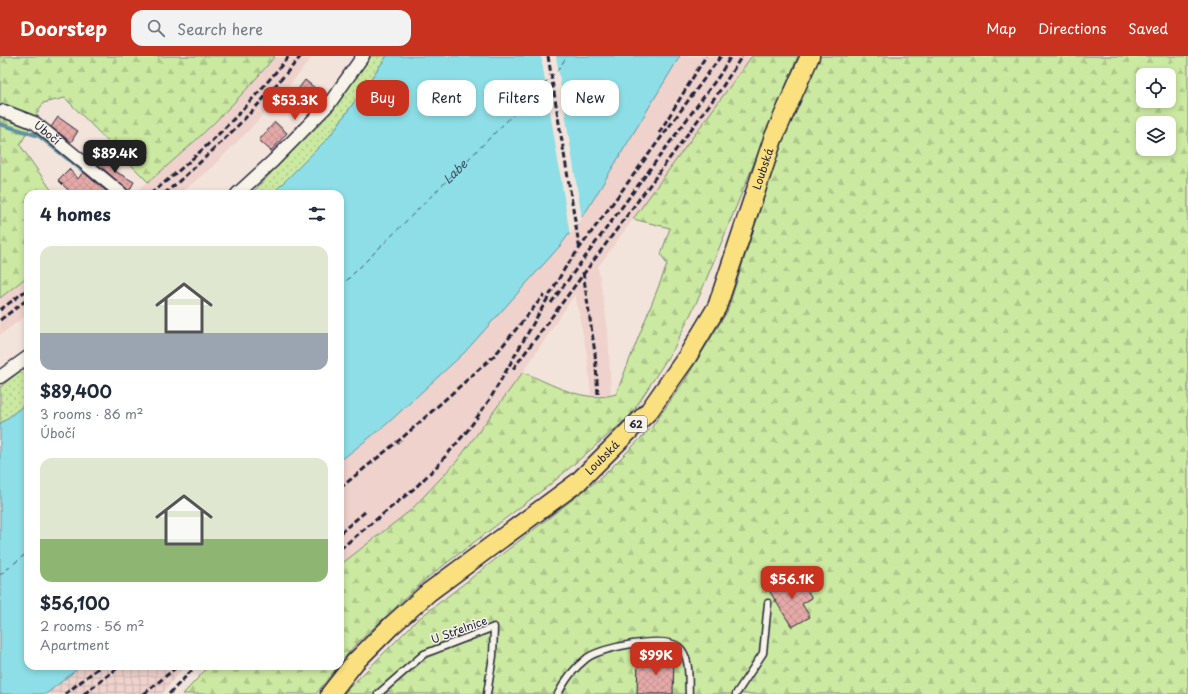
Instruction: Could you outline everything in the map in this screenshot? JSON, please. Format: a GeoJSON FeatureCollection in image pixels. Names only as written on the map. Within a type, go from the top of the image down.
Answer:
{"type":"FeatureCollection","features":[{"type":"Feature","properties":{"kind":"main road","name":"Loubská"},"geometry":{"type":"LineString","coordinates":[[330,694],[355,662],[391,626],[429,592],[578,482],[649,411],[687,357],[717,307],[773,139],[810,56]]}},
{"type":"Feature","properties":{"kind":"street"},"geometry":{"type":"LineString","coordinates":[[241,190],[274,160],[329,104],[363,56]]}},
{"type":"Feature","properties":{"kind":"street","name":"Úbočí"},"geometry":{"type":"LineString","coordinates":[[4,111],[34,123],[117,190]]}},
{"type":"Feature","properties":{"kind":"street"},"geometry":{"type":"LineString","coordinates":[[0,377],[24,360]]}},
{"type":"Feature","properties":{"kind":"lane"},"geometry":{"type":"LineString","coordinates":[[736,694],[763,653],[768,603]]}},
{"type":"Feature","properties":{"kind":"lane","name":"U Střelnice"},"geometry":{"type":"LineString","coordinates":[[378,694],[424,654],[494,627],[493,656],[487,694]]}},
{"type":"Feature","properties":{"kind":"lane"},"geometry":{"type":"LineString","coordinates":[[558,694],[569,673],[588,657],[616,646],[670,642],[680,648],[687,663],[689,694]]}},
{"type":"Feature","properties":{"kind":"shaded area"},"geometry":{"type":"Polygon","coordinates":[[[275,56],[313,56],[284,92],[248,131],[212,167],[185,190],[138,190],[192,145],[261,73],[275,56]]]}},
{"type":"Feature","properties":{"kind":"shaded area"},"geometry":{"type":"Polygon","coordinates":[[[680,56],[752,56],[598,267],[608,329],[611,395],[591,395],[587,355],[575,294],[523,372],[457,461],[411,510],[344,562],[344,458],[388,423],[464,353],[560,246],[587,210],[680,56]]]}},
{"type":"Feature","properties":{"kind":"shaded area"},"geometry":{"type":"Polygon","coordinates":[[[24,279],[24,317],[0,335],[0,298],[24,279]]]}},
{"type":"Feature","properties":{"kind":"shaded area"},"geometry":{"type":"Polygon","coordinates":[[[76,670],[181,670],[162,694],[46,694],[76,670]]]}},
{"type":"Feature","properties":{"kind":"green space"},"geometry":{"type":"Polygon","coordinates":[[[0,56],[275,56],[230,107],[182,153],[148,182],[65,98],[43,103],[20,145],[51,190],[24,190],[24,279],[0,298],[0,56]]]}},
{"type":"Feature","properties":{"kind":"green space"},"geometry":{"type":"Polygon","coordinates":[[[368,56],[387,56],[370,80],[356,80],[356,100],[330,136],[276,190],[255,190],[330,111],[368,56]]]}},
{"type":"Feature","properties":{"kind":"green space"},"geometry":{"type":"Polygon","coordinates":[[[752,56],[798,56],[699,297],[674,348],[630,416],[552,483],[427,578],[354,646],[344,659],[344,562],[411,510],[457,461],[523,372],[580,395],[604,396],[616,394],[667,265],[661,254],[670,228],[633,219],[752,56]]]}},
{"type":"Feature","properties":{"kind":"green space"},"geometry":{"type":"Polygon","coordinates":[[[820,56],[1188,56],[1188,694],[343,694],[417,620],[603,476],[652,427],[685,380],[727,312],[781,145],[820,56]]]}},
{"type":"Feature","properties":{"kind":"green space"},"geometry":{"type":"Polygon","coordinates":[[[24,368],[24,405],[0,424],[0,387],[24,368]]]}},
{"type":"Feature","properties":{"kind":"green space"},"geometry":{"type":"Polygon","coordinates":[[[205,670],[335,670],[316,694],[183,694],[205,670]]]}},
{"type":"Feature","properties":{"kind":"water","name":"Labe"},"geometry":{"type":"Polygon","coordinates":[[[387,56],[680,56],[587,210],[560,246],[464,353],[388,423],[344,458],[344,190],[276,190],[330,136],[356,100],[356,116],[409,116],[409,80],[370,80],[387,56]]]}},
{"type":"Feature","properties":{"kind":"water"},"geometry":{"type":"Polygon","coordinates":[[[24,405],[24,670],[76,670],[46,694],[0,694],[0,424],[24,405]]]}},
{"type":"Feature","properties":{"kind":"pier"},"geometry":{"type":"Polygon","coordinates":[[[541,56],[556,56],[561,87],[561,116],[566,116],[582,219],[570,235],[551,116],[553,116],[553,80],[545,80],[541,56]]]}},
{"type":"Feature","properties":{"kind":"building"},"geometry":{"type":"Polygon","coordinates":[[[305,80],[320,92],[304,112],[290,100],[305,80]]]}},
{"type":"Feature","properties":{"kind":"building"},"geometry":{"type":"Polygon","coordinates":[[[58,117],[78,131],[71,142],[51,127],[58,117]]]}},
{"type":"Feature","properties":{"kind":"building"},"geometry":{"type":"Polygon","coordinates":[[[275,122],[287,133],[271,151],[259,140],[275,122]]]}},
{"type":"Feature","properties":{"kind":"building"},"geometry":{"type":"Polygon","coordinates":[[[96,156],[114,168],[113,170],[134,182],[130,190],[128,190],[93,160],[96,156]]]}},
{"type":"Feature","properties":{"kind":"building"},"geometry":{"type":"Polygon","coordinates":[[[69,169],[78,179],[83,172],[105,190],[68,190],[58,180],[69,169]]]}},
{"type":"Feature","properties":{"kind":"building"},"geometry":{"type":"Polygon","coordinates":[[[798,576],[812,598],[802,604],[810,617],[792,627],[770,592],[788,580],[789,582],[798,576]]]}},
{"type":"Feature","properties":{"kind":"building"},"geometry":{"type":"Polygon","coordinates":[[[655,657],[674,657],[673,694],[637,694],[638,658],[655,659],[655,657]]]}},
{"type":"Feature","properties":{"kind":"waterway"},"geometry":{"type":"LineString","coordinates":[[0,124],[39,136],[107,190]]}},
{"type":"Feature","properties":{"kind":"ferry route"},"geometry":{"type":"LineString","coordinates":[[344,283],[558,70],[567,56]]}},
{"type":"Feature","properties":{"kind":"ferry route"},"geometry":{"type":"LineString","coordinates":[[0,575],[24,555]]}},
{"type":"Feature","properties":{"kind":"railway"},"geometry":{"type":"LineString","coordinates":[[155,190],[188,163],[241,112],[289,56]]}},
{"type":"Feature","properties":{"kind":"railway"},"geometry":{"type":"LineString","coordinates":[[169,190],[201,162],[236,128],[301,56]]}},
{"type":"Feature","properties":{"kind":"railway"},"geometry":{"type":"LineString","coordinates":[[548,56],[580,251]]}},
{"type":"Feature","properties":{"kind":"railway"},"geometry":{"type":"LineString","coordinates":[[659,133],[706,56]]}},
{"type":"Feature","properties":{"kind":"railway"},"geometry":{"type":"LineString","coordinates":[[344,546],[416,487],[438,465],[468,430],[490,399],[565,268],[721,56]]}},
{"type":"Feature","properties":{"kind":"railway"},"geometry":{"type":"LineString","coordinates":[[551,303],[719,76],[731,56]]}},
{"type":"Feature","properties":{"kind":"railway"},"geometry":{"type":"LineString","coordinates":[[513,369],[721,89],[742,56]]}},
{"type":"Feature","properties":{"kind":"railway"},"geometry":{"type":"LineString","coordinates":[[583,272],[595,353],[598,395]]}},
{"type":"Feature","properties":{"kind":"railway"},"geometry":{"type":"LineString","coordinates":[[0,310],[24,292]]}},
{"type":"Feature","properties":{"kind":"railway"},"geometry":{"type":"LineString","coordinates":[[344,485],[402,438],[495,355],[544,295]]}},
{"type":"Feature","properties":{"kind":"railway"},"geometry":{"type":"LineString","coordinates":[[0,320],[24,302]]}},
{"type":"Feature","properties":{"kind":"railway"},"geometry":{"type":"LineString","coordinates":[[344,530],[365,512]]}},
{"type":"Feature","properties":{"kind":"railway"},"geometry":{"type":"LineString","coordinates":[[65,694],[96,670]]}},
{"type":"Feature","properties":{"kind":"railway"},"geometry":{"type":"LineString","coordinates":[[84,694],[115,670]]}},
{"type":"Feature","properties":{"kind":"railway"},"geometry":{"type":"LineString","coordinates":[[144,694],[173,670]]}},
{"type":"Feature","properties":{"kind":"railway"},"geometry":{"type":"LineString","coordinates":[[169,694],[192,670]]}}]}
